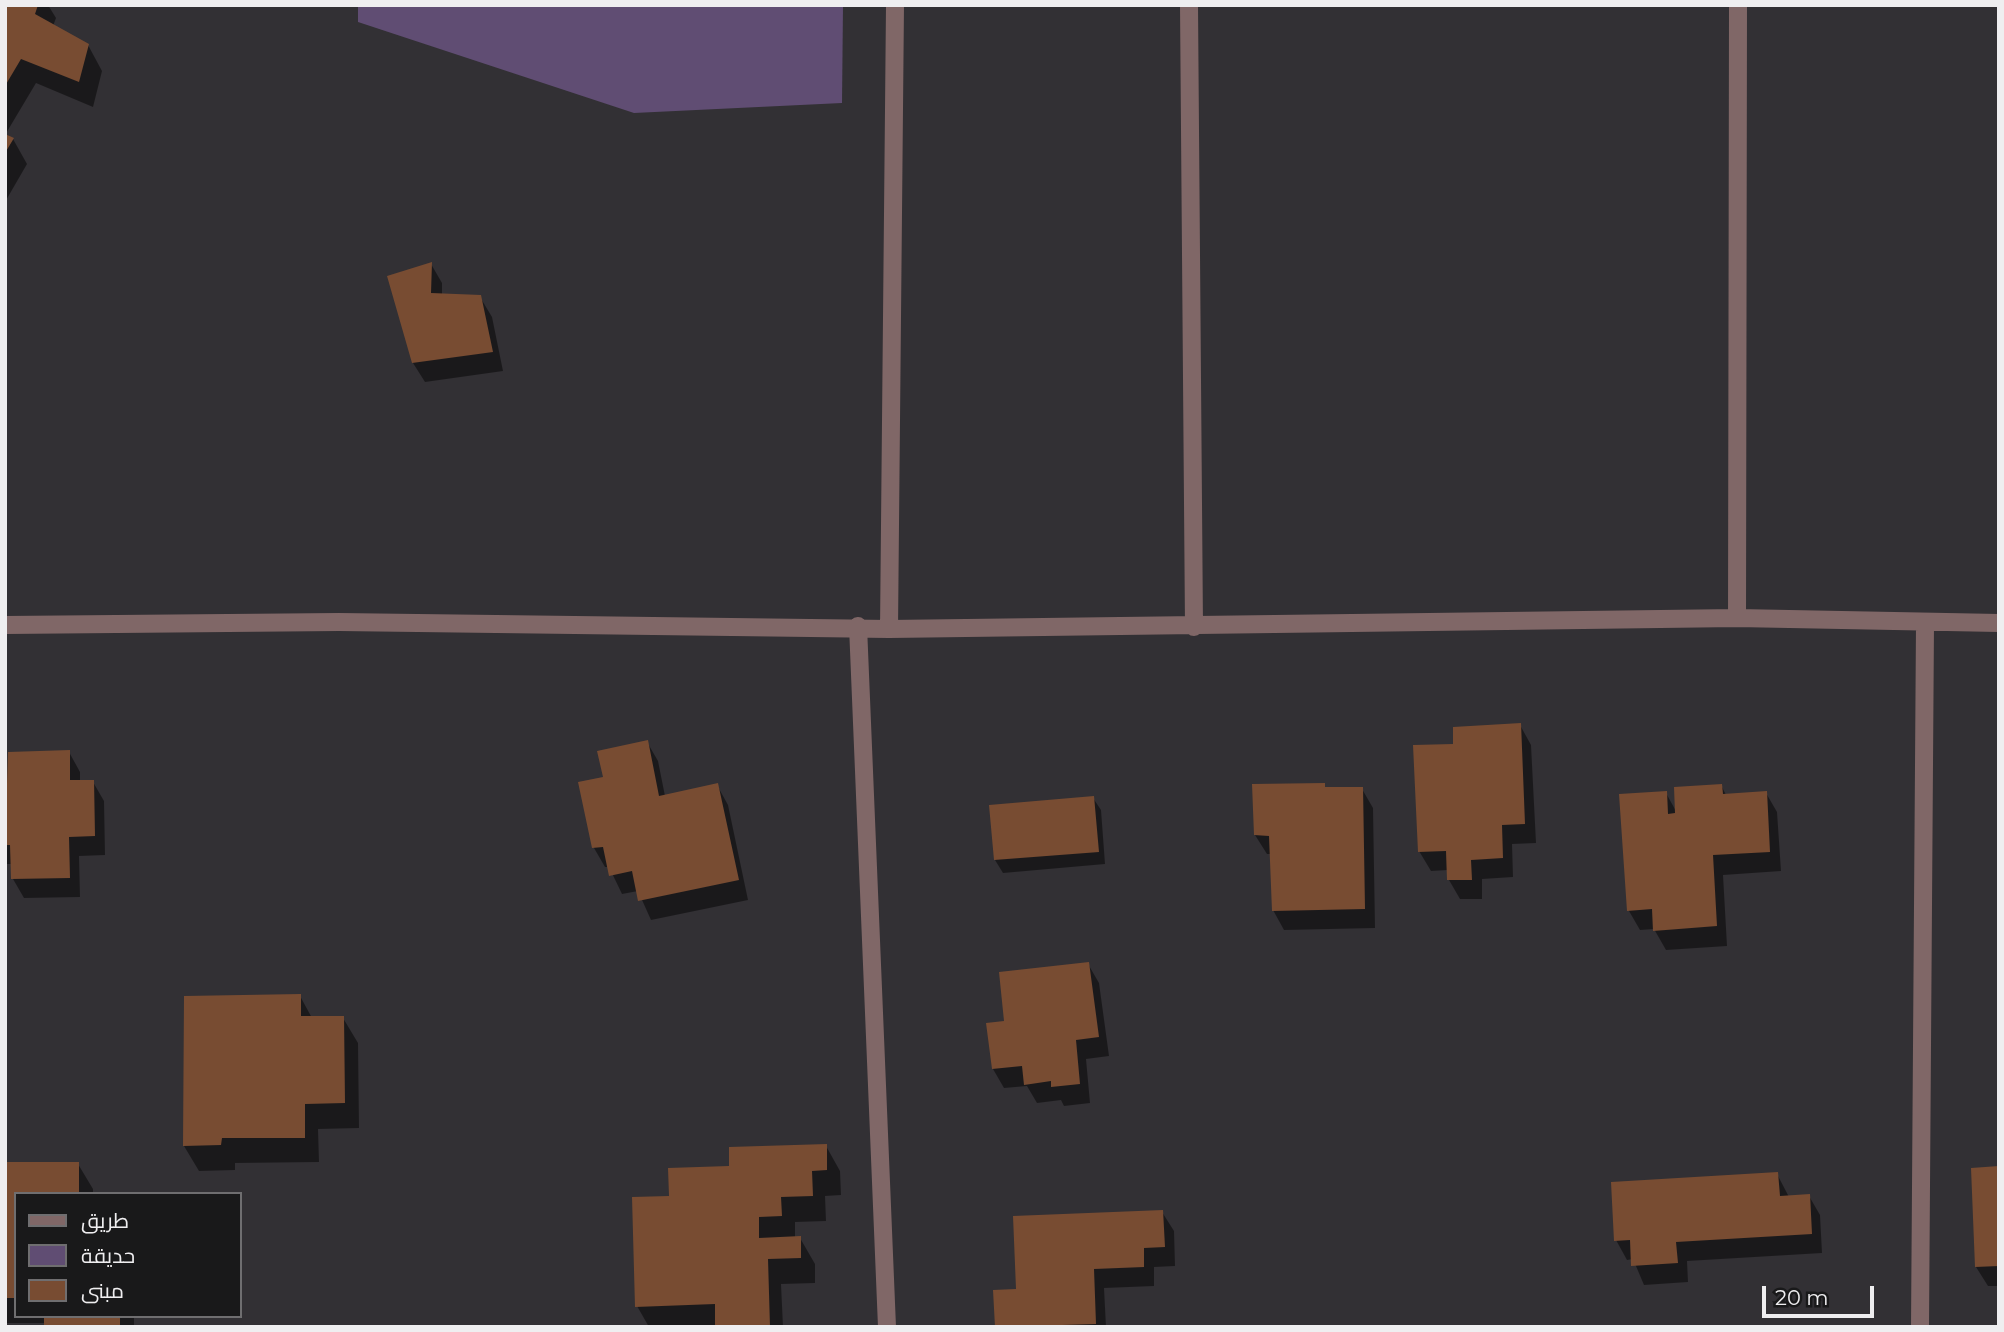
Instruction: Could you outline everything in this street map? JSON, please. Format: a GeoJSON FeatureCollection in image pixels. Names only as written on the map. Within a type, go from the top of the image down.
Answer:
{"type":"FeatureCollection","features":[{"type":"Feature","properties":{"kind":"street"},"geometry":{"type":"LineString","coordinates":[[889,629],[895,5]]}},
{"type":"Feature","properties":{"kind":"street"},"geometry":{"type":"LineString","coordinates":[[1189,5],[1194,627]]}},
{"type":"Feature","properties":{"kind":"street"},"geometry":{"type":"LineString","coordinates":[[1737,618],[1738,5]]}},
{"type":"Feature","properties":{"kind":"street"},"geometry":{"type":"LineString","coordinates":[[5,625],[339,622],[858,626],[889,629],[1737,618],[1999,624]]}},
{"type":"Feature","properties":{"kind":"street"},"geometry":{"type":"LineString","coordinates":[[1920,1327],[1925,624]]}},
{"type":"Feature","properties":{"kind":"street"},"geometry":{"type":"LineString","coordinates":[[858,626],[887,1327]]}},
{"type":"Feature","properties":{"kind":"green space"},"geometry":{"type":"Polygon","coordinates":[[[358,5],[843,5],[842,103],[634,113],[358,22],[358,5]]]}},
{"type":"Feature","properties":{"kind":"building"},"geometry":{"type":"Polygon","coordinates":[[[5,5],[38,5],[35,14],[89,44],[79,82],[21,59],[5,86],[5,5]]]}},
{"type":"Feature","properties":{"kind":"building"},"geometry":{"type":"Polygon","coordinates":[[[5,134],[14,138],[5,153],[5,134]]]}},
{"type":"Feature","properties":{"kind":"building"},"geometry":{"type":"Polygon","coordinates":[[[432,262],[431,293],[481,295],[493,352],[412,363],[387,276],[432,262]]]}},
{"type":"Feature","properties":{"kind":"building"},"geometry":{"type":"Polygon","coordinates":[[[1521,723],[1525,824],[1502,825],[1503,858],[1471,860],[1472,880],[1447,880],[1446,851],[1418,852],[1413,745],[1453,744],[1453,727],[1521,723]]]}},
{"type":"Feature","properties":{"kind":"building"},"geometry":{"type":"Polygon","coordinates":[[[648,740],[659,796],[718,783],[739,880],[638,901],[632,871],[609,876],[603,847],[592,848],[578,782],[603,777],[597,751],[648,740]]]}},
{"type":"Feature","properties":{"kind":"building"},"geometry":{"type":"Polygon","coordinates":[[[70,750],[70,780],[94,780],[95,836],[69,837],[70,878],[11,879],[10,845],[5,845],[8,752],[70,750]]]}},
{"type":"Feature","properties":{"kind":"building"},"geometry":{"type":"Polygon","coordinates":[[[1325,783],[1325,787],[1363,787],[1365,909],[1272,911],[1269,836],[1254,835],[1252,784],[1325,783]]]}},
{"type":"Feature","properties":{"kind":"building"},"geometry":{"type":"Polygon","coordinates":[[[1722,784],[1723,794],[1767,791],[1770,852],[1713,855],[1717,926],[1653,931],[1652,909],[1627,911],[1619,794],[1667,791],[1668,814],[1675,813],[1674,787],[1722,784]]]}},
{"type":"Feature","properties":{"kind":"building"},"geometry":{"type":"Polygon","coordinates":[[[1094,796],[1099,852],[994,860],[989,805],[1094,796]]]}},
{"type":"Feature","properties":{"kind":"building"},"geometry":{"type":"Polygon","coordinates":[[[1089,962],[1099,1037],[1076,1040],[1080,1084],[1051,1087],[1051,1081],[1024,1085],[1022,1066],[992,1069],[986,1023],[1004,1021],[999,972],[1089,962]]]}},
{"type":"Feature","properties":{"kind":"building"},"geometry":{"type":"Polygon","coordinates":[[[301,994],[301,1016],[344,1016],[345,1103],[305,1104],[305,1138],[222,1138],[221,1145],[183,1146],[184,996],[301,994]]]}},
{"type":"Feature","properties":{"kind":"building"},"geometry":{"type":"Polygon","coordinates":[[[827,1144],[827,1170],[812,1171],[813,1196],[781,1197],[782,1216],[759,1217],[759,1238],[801,1236],[801,1258],[768,1259],[770,1327],[715,1327],[715,1304],[635,1307],[632,1197],[669,1196],[668,1168],[729,1166],[729,1147],[827,1144]]]}},
{"type":"Feature","properties":{"kind":"building"},"geometry":{"type":"Polygon","coordinates":[[[5,1162],[79,1162],[79,1192],[14,1192],[14,1298],[5,1298],[5,1162]]]}},
{"type":"Feature","properties":{"kind":"building"},"geometry":{"type":"Polygon","coordinates":[[[1999,1166],[1999,1266],[1975,1267],[1971,1168],[1999,1166]]]}},
{"type":"Feature","properties":{"kind":"building"},"geometry":{"type":"Polygon","coordinates":[[[1778,1172],[1780,1196],[1810,1194],[1812,1234],[1676,1242],[1678,1263],[1631,1266],[1630,1240],[1614,1241],[1611,1182],[1778,1172]]]}},
{"type":"Feature","properties":{"kind":"building"},"geometry":{"type":"Polygon","coordinates":[[[1163,1210],[1165,1247],[1144,1248],[1144,1267],[1094,1269],[1096,1324],[995,1327],[993,1290],[1016,1289],[1013,1216],[1163,1210]]]}},
{"type":"Feature","properties":{"kind":"building"},"geometry":{"type":"Polygon","coordinates":[[[44,1318],[120,1318],[120,1326],[44,1325],[44,1318]]]}}]}
